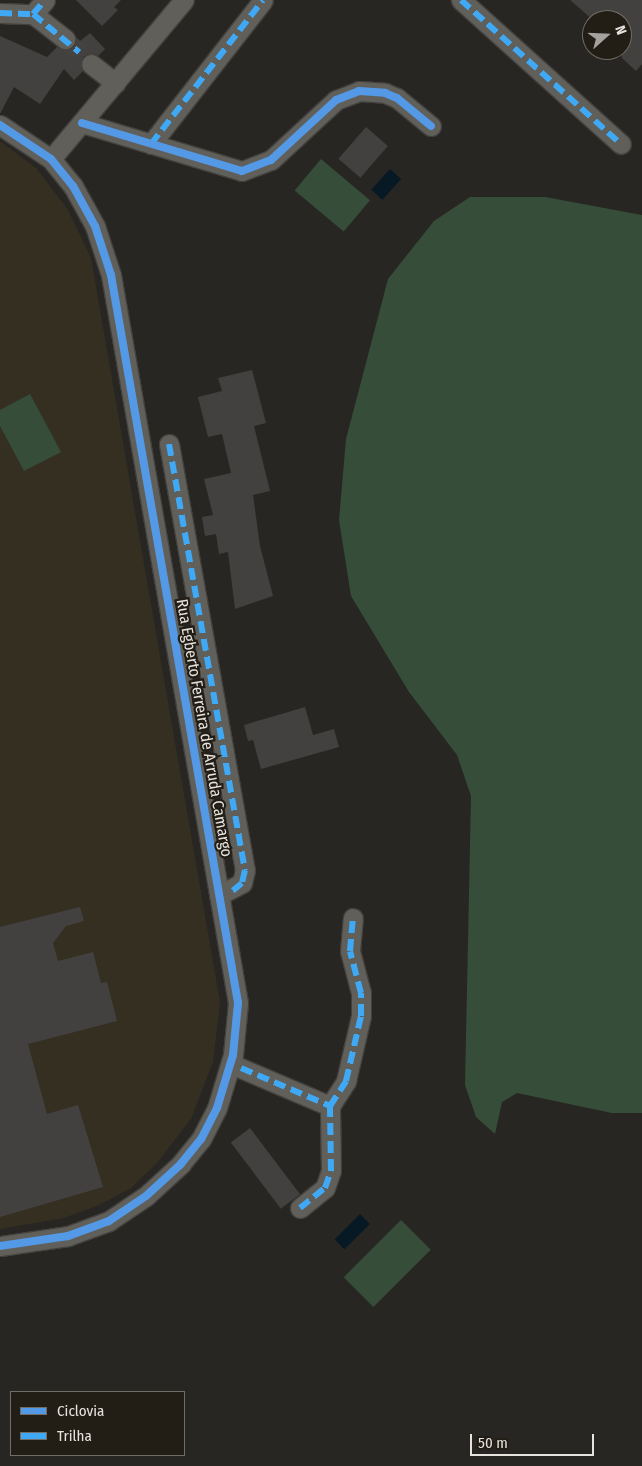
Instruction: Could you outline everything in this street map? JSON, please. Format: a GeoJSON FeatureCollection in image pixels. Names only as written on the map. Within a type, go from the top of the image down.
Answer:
{"type":"FeatureCollection","features":[{"type":"Feature","properties":{"kind":"street"},"geometry":{"type":"LineString","coordinates":[[51,158],[184,0]]}},
{"type":"Feature","properties":{"kind":"street"},"geometry":{"type":"LineString","coordinates":[[151,144],[263,0]]}},
{"type":"Feature","properties":{"kind":"street"},"geometry":{"type":"LineString","coordinates":[[461,0],[621,144]]}},
{"type":"Feature","properties":{"kind":"street"},"geometry":{"type":"LineString","coordinates":[[0,13],[39,7],[65,39]]}},
{"type":"Feature","properties":{"kind":"street"},"geometry":{"type":"LineString","coordinates":[[90,64],[115,83]]}},
{"type":"Feature","properties":{"kind":"street"},"geometry":{"type":"LineString","coordinates":[[82,123],[231,169],[252,170],[271,160],[336,100],[359,91],[385,93],[397,98],[430,126]]}},
{"type":"Feature","properties":{"kind":"street","name":"Rua Egberto Ferreira de Arruda Camargo"},"geometry":{"type":"LineString","coordinates":[[0,125],[51,158],[73,186],[95,226],[111,274],[238,1003],[231,1064],[217,1108],[200,1139],[146,1196],[109,1221],[68,1236],[0,1246]]}},
{"type":"Feature","properties":{"kind":"street"},"geometry":{"type":"LineString","coordinates":[[169,444],[245,870],[242,883],[219,895]]}},
{"type":"Feature","properties":{"kind":"street"},"geometry":{"type":"LineString","coordinates":[[300,1208],[325,1188],[331,1171],[330,1106],[346,1080],[361,1016],[361,993],[350,952],[353,918]]}},
{"type":"Feature","properties":{"kind":"street"},"geometry":{"type":"LineString","coordinates":[[231,1064],[330,1106]]}},
{"type":"Feature","properties":{"kind":"shaded area"},"geometry":{"type":"Polygon","coordinates":[[[0,141],[36,168],[68,210],[91,258],[220,1002],[213,1062],[191,1119],[157,1163],[131,1188],[99,1205],[64,1218],[0,1229],[0,141]]]}},
{"type":"Feature","properties":{"kind":"green space"},"geometry":{"type":"Polygon","coordinates":[[[321,159],[370,200],[344,232],[295,190],[321,159]]]}},
{"type":"Feature","properties":{"kind":"green space"},"geometry":{"type":"Polygon","coordinates":[[[470,197],[545,197],[642,215],[642,1113],[612,1113],[517,1093],[502,1102],[495,1134],[476,1117],[465,1085],[471,796],[457,755],[409,692],[351,596],[339,520],[346,439],[388,279],[434,221],[470,197]]]}},
{"type":"Feature","properties":{"kind":"green space"},"geometry":{"type":"Polygon","coordinates":[[[30,394],[61,452],[24,471],[0,426],[0,410],[30,394]]]}},
{"type":"Feature","properties":{"kind":"green space"},"geometry":{"type":"Polygon","coordinates":[[[401,1220],[431,1250],[373,1307],[344,1277],[401,1220]]]}},
{"type":"Feature","properties":{"kind":"water"},"geometry":{"type":"Polygon","coordinates":[[[390,169],[401,179],[382,200],[371,190],[390,169]]]}},
{"type":"Feature","properties":{"kind":"water"},"geometry":{"type":"Polygon","coordinates":[[[360,1214],[370,1224],[344,1249],[335,1239],[360,1214]]]}},
{"type":"Feature","properties":{"kind":"building"},"geometry":{"type":"Polygon","coordinates":[[[76,0],[121,0],[114,7],[118,10],[102,26],[76,0]]]}},
{"type":"Feature","properties":{"kind":"building"},"geometry":{"type":"Polygon","coordinates":[[[570,0],[642,0],[642,64],[636,71],[624,60],[632,60],[632,10],[582,10],[570,0]]]}},
{"type":"Feature","properties":{"kind":"building"},"geometry":{"type":"Polygon","coordinates":[[[90,33],[105,49],[98,56],[92,53],[83,57],[83,71],[74,80],[64,69],[40,104],[14,87],[0,114],[0,36],[47,57],[57,47],[70,49],[90,33]]]}},
{"type":"Feature","properties":{"kind":"building"},"geometry":{"type":"Polygon","coordinates":[[[366,127],[388,146],[360,178],[338,159],[366,127]]]}},
{"type":"Feature","properties":{"kind":"building"},"geometry":{"type":"Polygon","coordinates":[[[252,370],[266,423],[254,426],[270,491],[253,495],[260,546],[273,596],[235,609],[228,552],[219,554],[216,534],[205,536],[202,517],[213,515],[204,479],[231,473],[222,434],[208,437],[198,397],[222,391],[218,378],[252,370]]]}},
{"type":"Feature","properties":{"kind":"building"},"geometry":{"type":"Polygon","coordinates":[[[305,707],[313,735],[334,729],[339,747],[261,769],[253,740],[248,741],[244,725],[305,707]]]}},
{"type":"Feature","properties":{"kind":"building"},"geometry":{"type":"Polygon","coordinates":[[[80,907],[84,921],[66,926],[53,943],[58,961],[93,952],[101,983],[107,982],[117,1021],[28,1044],[47,1114],[78,1105],[103,1187],[0,1217],[0,927],[80,907]]]}},
{"type":"Feature","properties":{"kind":"building"},"geometry":{"type":"Polygon","coordinates":[[[250,1128],[300,1194],[281,1209],[231,1142],[250,1128]]]}},
{"type":"Feature","properties":{"kind":"tunnel"},"geometry":{"type":"LineString","coordinates":[[65,39],[91,64]]}},
{"type":"Feature","properties":{"kind":"marked path"},"geometry":{"type":"LineString","coordinates":[[33,14],[45,0]]}},
{"type":"Feature","properties":{"kind":"marked path"},"geometry":{"type":"LineString","coordinates":[[151,144],[263,0]]}},
{"type":"Feature","properties":{"kind":"marked path"},"geometry":{"type":"LineString","coordinates":[[461,0],[621,144]]}},
{"type":"Feature","properties":{"kind":"marked path"},"geometry":{"type":"LineString","coordinates":[[0,13],[33,14],[79,52]]}},
{"type":"Feature","properties":{"kind":"marked path"},"geometry":{"type":"LineString","coordinates":[[169,444],[245,870],[242,883],[230,893]]}},
{"type":"Feature","properties":{"kind":"marked path"},"geometry":{"type":"LineString","coordinates":[[300,1208],[325,1188],[331,1171],[330,1106],[346,1081],[361,1016],[361,993],[350,951],[353,918]]}},
{"type":"Feature","properties":{"kind":"marked path"},"geometry":{"type":"LineString","coordinates":[[241,1068],[330,1106]]}},
{"type":"Feature","properties":{"kind":"cycle path"},"geometry":{"type":"LineString","coordinates":[[82,123],[242,171],[271,160],[336,100],[359,91],[385,93],[397,98],[431,126]]}},
{"type":"Feature","properties":{"kind":"cycle path"},"geometry":{"type":"LineString","coordinates":[[0,125],[51,159],[73,186],[95,226],[111,275],[238,1003],[233,1055],[217,1108],[201,1139],[181,1164],[146,1196],[109,1221],[68,1236],[0,1246]]}}]}
